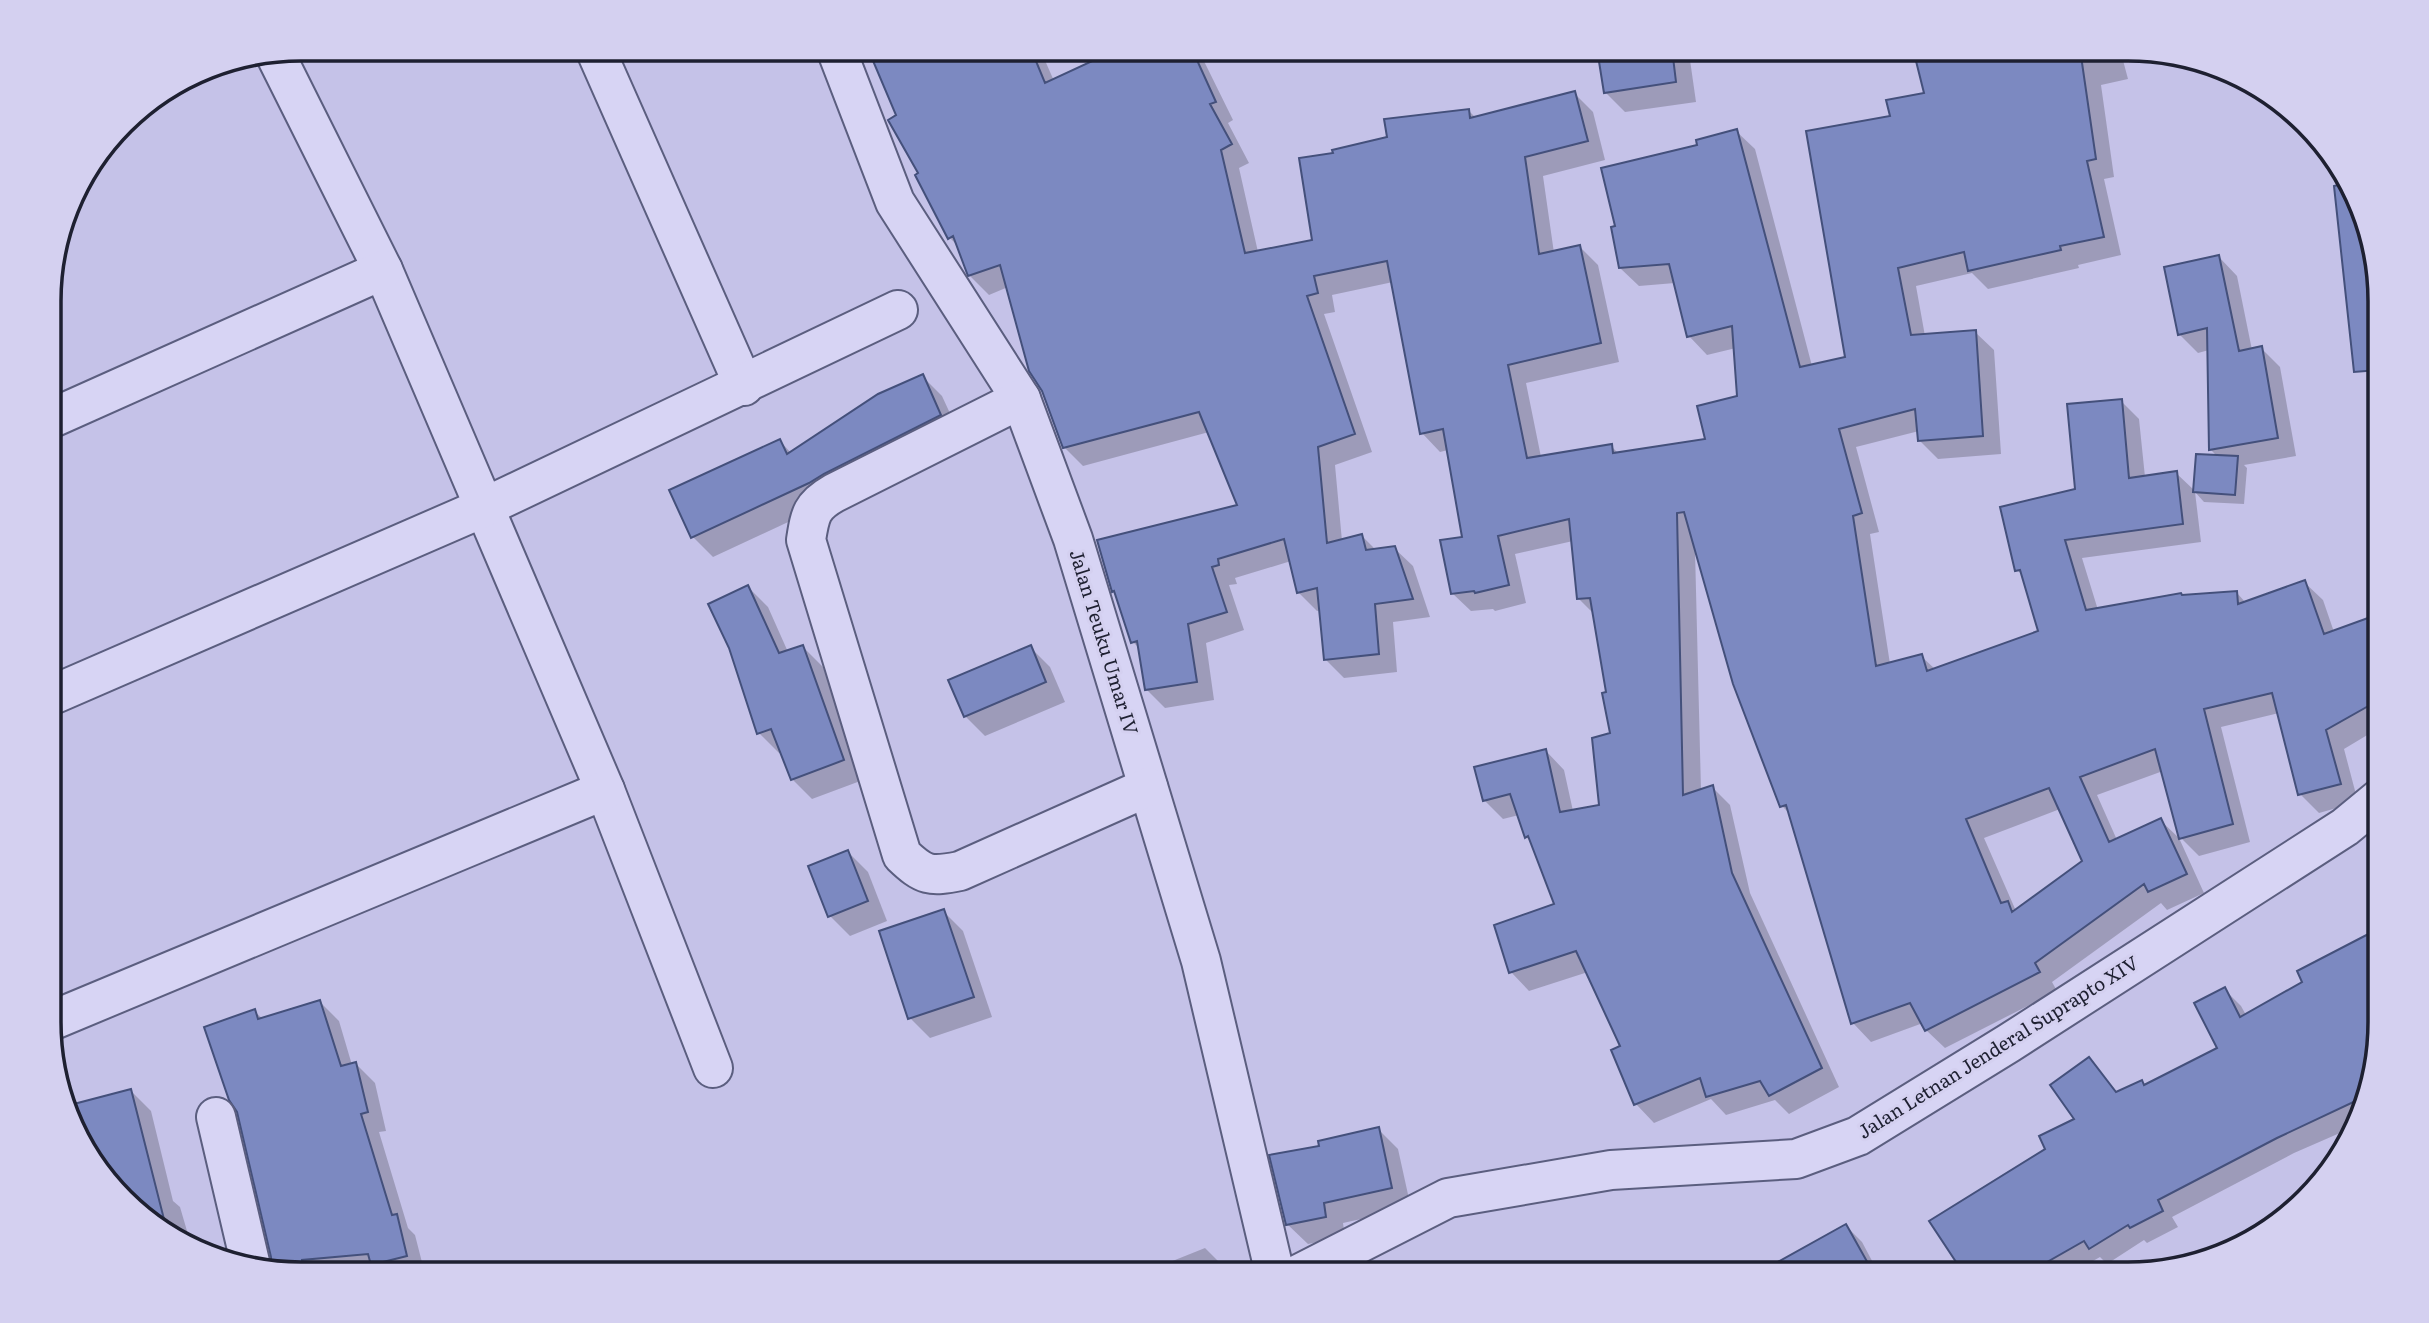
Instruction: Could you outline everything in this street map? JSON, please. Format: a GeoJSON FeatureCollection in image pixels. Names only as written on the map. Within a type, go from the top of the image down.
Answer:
{"type":"FeatureCollection","features":[{"type":"Feature","properties":{"kind":"street"},"geometry":{"type":"LineString","coordinates":[[601,62],[744,386]]}},
{"type":"Feature","properties":{"kind":"street","name":"Jalan Teuku Umar IV"},"geometry":{"type":"LineString","coordinates":[[841,62],[895,202],[1021,399],[1073,539],[1201,961],[1272,1261]]}},
{"type":"Feature","properties":{"kind":"street"},"geometry":{"type":"LineString","coordinates":[[279,63],[383,270],[605,790],[713,1068]]}},
{"type":"Feature","properties":{"kind":"street"},"geometry":{"type":"LineString","coordinates":[[62,414],[383,270]]}},
{"type":"Feature","properties":{"kind":"street"},"geometry":{"type":"LineString","coordinates":[[61,691],[485,507],[744,386],[898,310]]}},
{"type":"Feature","properties":{"kind":"street"},"geometry":{"type":"LineString","coordinates":[[1021,399],[834,493],[818,502],[810,517],[806,540],[901,855],[917,869],[936,876],[960,871],[1148,787]]}},
{"type":"Feature","properties":{"kind":"street"},"geometry":{"type":"LineString","coordinates":[[61,1017],[605,790]]}},
{"type":"Feature","properties":{"kind":"street","name":"Jalan Letnan Jenderal Suprapto XIV"},"geometry":{"type":"LineString","coordinates":[[1324,1261],[1448,1198],[1611,1170],[1796,1159],[1858,1136],[2010,1043],[2345,827],[2368,808]]}},
{"type":"Feature","properties":{"kind":"street"},"geometry":{"type":"LineString","coordinates":[[216,1117],[249,1256]]}},
{"type":"Feature","properties":{"kind":"building"},"geometry":{"type":"Polygon","coordinates":[[[1599,61],[1673,61],[1676,82],[1604,93],[1599,61]]]}},
{"type":"Feature","properties":{"kind":"building"},"geometry":{"type":"Polygon","coordinates":[[[1916,61],[2082,61],[2096,159],[2087,161],[2104,237],[2060,246],[2061,250],[1968,271],[1964,252],[1898,268],[1911,335],[1976,330],[1983,436],[1918,441],[1915,409],[1839,429],[1862,513],[1853,516],[1876,666],[1922,654],[1927,671],[2038,631],[2020,570],[2015,571],[2000,507],[2075,489],[2067,404],[2122,399],[2129,478],[2177,471],[2183,524],[2065,540],[2086,610],[2181,593],[2237,591],[2238,604],[2305,580],[2324,634],[2368,618],[2368,706],[2326,730],[2341,784],[2298,795],[2272,693],[2204,709],[2233,824],[2179,839],[2155,749],[2080,777],[2109,842],[2161,818],[2187,874],[2148,892],[2144,884],[2035,963],[2040,972],[1925,1031],[1910,1003],[1851,1024],[1786,805],[1780,807],[1733,684],[1684,512],[1677,513],[1683,795],[1713,785],[1732,873],[1822,1068],[1769,1096],[1760,1081],[1706,1097],[1700,1078],[1634,1105],[1611,1050],[1620,1046],[1576,951],[1509,973],[1494,925],[1554,904],[1528,836],[1525,838],[1510,794],[1483,801],[1474,767],[1546,749],[1560,812],[1599,805],[1592,738],[1610,733],[1602,693],[1606,692],[1590,598],[1577,599],[1569,519],[1498,536],[1509,585],[1475,593],[1451,594],[1440,540],[1462,537],[1443,429],[1420,434],[1387,261],[1314,276],[1318,293],[1307,296],[1355,434],[1318,447],[1327,543],[1362,534],[1366,550],[1395,546],[1413,599],[1375,604],[1379,654],[1324,660],[1317,588],[1297,593],[1284,539],[1218,559],[1219,565],[1212,567],[1227,612],[1188,624],[1197,682],[1145,690],[1137,641],[1131,643],[1097,540],[1237,505],[1199,412],[1063,448],[1042,391],[1029,371],[1000,265],[968,276],[953,236],[948,239],[915,175],[918,173],[888,120],[896,115],[873,62],[1036,62],[1045,83],[1091,62],[1198,62],[1216,102],[1210,104],[1232,144],[1221,150],[1245,253],[1312,240],[1299,158],[1333,153],[1332,150],[1387,137],[1384,119],[1469,109],[1470,118],[1575,91],[1588,141],[1525,157],[1539,254],[1580,245],[1601,343],[1508,365],[1527,458],[1612,444],[1613,453],[1705,439],[1697,406],[1737,396],[1732,326],[1687,337],[1669,264],[1619,268],[1611,227],[1615,226],[1601,168],[1697,145],[1696,140],[1737,129],[1800,367],[1845,357],[1806,131],[1890,116],[1886,100],[1924,93],[1916,61]],[[2049,788],[1966,819],[2001,903],[2008,901],[2012,912],[2082,861],[2049,788]]]}},
{"type":"Feature","properties":{"kind":"building"},"geometry":{"type":"Polygon","coordinates":[[[2338,185],[2349,209],[2360,239],[2366,270],[2368,371],[2354,372],[2334,186],[2338,185]]]}},
{"type":"Feature","properties":{"kind":"building"},"geometry":{"type":"Polygon","coordinates":[[[2219,255],[2239,351],[2262,346],[2278,438],[2209,450],[2207,328],[2178,335],[2164,267],[2219,255]]]}},
{"type":"Feature","properties":{"kind":"building"},"geometry":{"type":"Polygon","coordinates":[[[923,374],[941,415],[809,483],[691,538],[669,490],[780,439],[787,454],[878,394],[923,374]]]}},
{"type":"Feature","properties":{"kind":"building"},"geometry":{"type":"Polygon","coordinates":[[[2196,454],[2238,456],[2235,495],[2193,492],[2196,454]]]}},
{"type":"Feature","properties":{"kind":"building"},"geometry":{"type":"Polygon","coordinates":[[[748,585],[779,653],[803,645],[844,760],[791,780],[771,729],[757,734],[729,648],[708,604],[748,585]]]}},
{"type":"Feature","properties":{"kind":"building"},"geometry":{"type":"Polygon","coordinates":[[[1031,645],[1046,682],[964,717],[948,680],[1031,645]]]}},
{"type":"Feature","properties":{"kind":"building"},"geometry":{"type":"Polygon","coordinates":[[[848,850],[868,901],[828,917],[808,866],[848,850]]]}},
{"type":"Feature","properties":{"kind":"building"},"geometry":{"type":"Polygon","coordinates":[[[944,909],[974,997],[908,1019],[879,931],[944,909]]]}},
{"type":"Feature","properties":{"kind":"building"},"geometry":{"type":"Polygon","coordinates":[[[2368,934],[2366,1053],[2354,1102],[2277,1138],[2158,1200],[2163,1211],[2130,1228],[2128,1225],[2089,1249],[2084,1241],[2049,1261],[1955,1261],[1929,1221],[2045,1149],[2039,1136],[2074,1119],[2050,1085],[2089,1057],[2116,1092],[2142,1080],[2144,1085],[2217,1048],[2194,1003],[2225,987],[2240,1017],[2302,982],[2297,971],[2368,934]]]}},
{"type":"Feature","properties":{"kind":"building"},"geometry":{"type":"Polygon","coordinates":[[[320,1000],[341,1066],[356,1062],[368,1112],[361,1114],[392,1215],[397,1214],[407,1256],[383,1262],[370,1262],[368,1254],[302,1262],[271,1260],[237,1112],[229,1100],[204,1027],[255,1009],[258,1019],[320,1000]]]}},
{"type":"Feature","properties":{"kind":"building"},"geometry":{"type":"Polygon","coordinates":[[[131,1089],[164,1218],[121,1180],[93,1142],[76,1103],[131,1089]]]}},
{"type":"Feature","properties":{"kind":"building"},"geometry":{"type":"Polygon","coordinates":[[[1379,1127],[1392,1188],[1324,1203],[1326,1217],[1286,1225],[1269,1155],[1319,1146],[1318,1141],[1379,1127]]]}},
{"type":"Feature","properties":{"kind":"building"},"geometry":{"type":"Polygon","coordinates":[[[1846,1224],[1867,1261],[1779,1261],[1846,1224]]]}}]}
